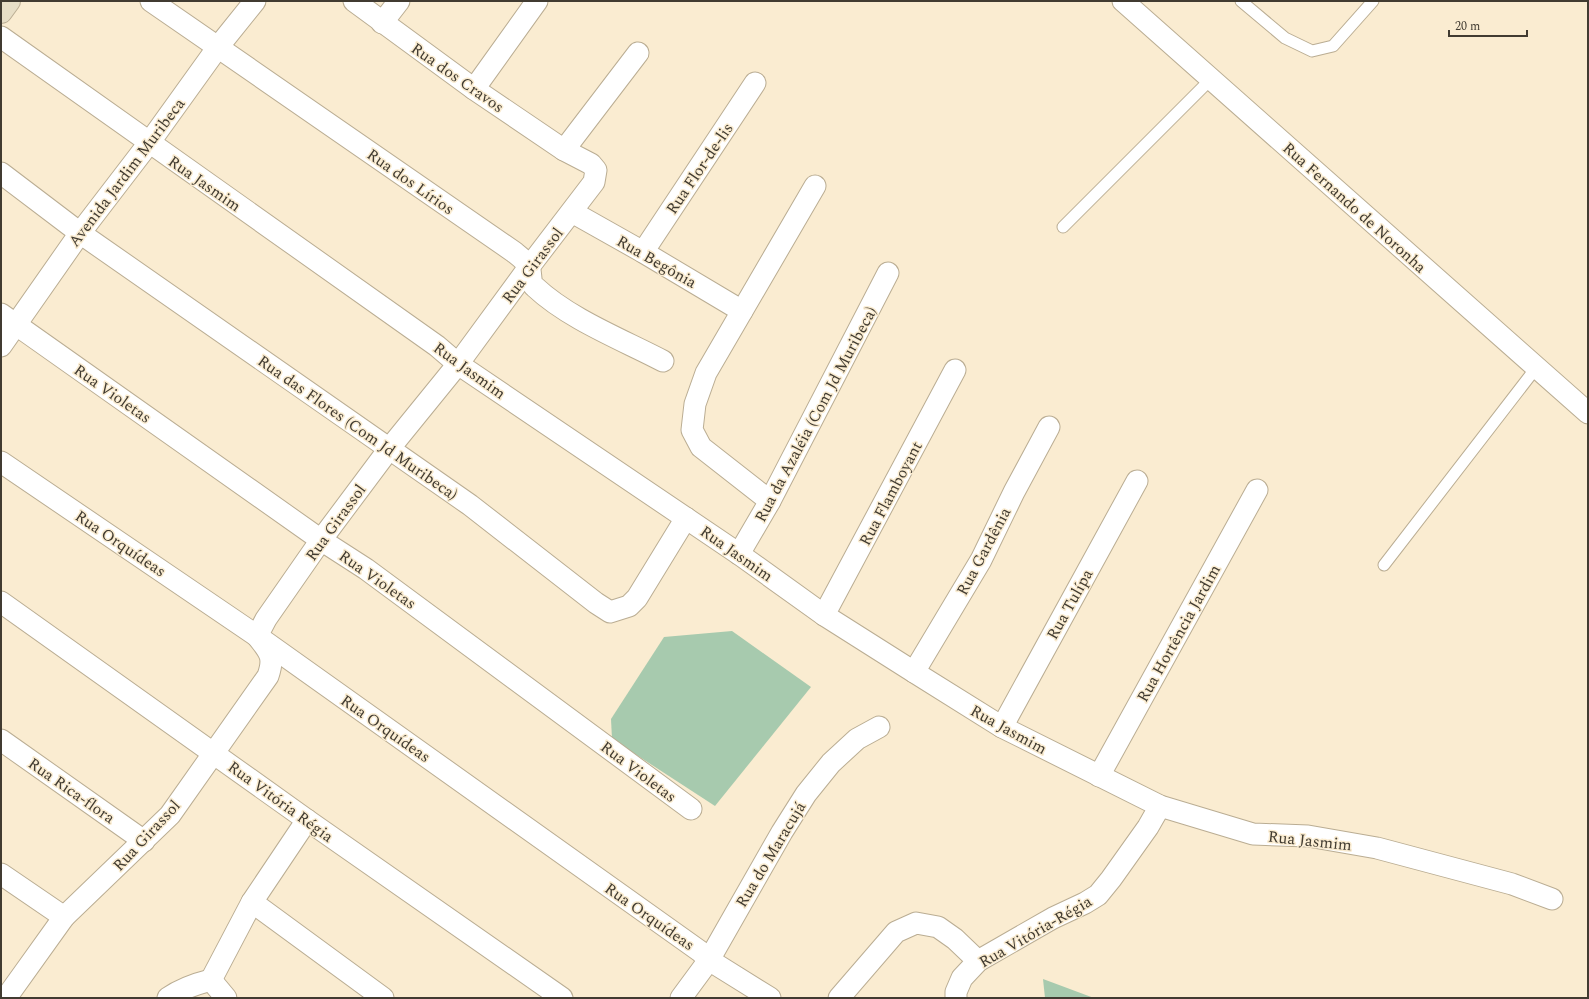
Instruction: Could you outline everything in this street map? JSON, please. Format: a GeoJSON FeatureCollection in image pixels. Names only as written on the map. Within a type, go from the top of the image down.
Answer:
{"type":"FeatureCollection","features":[{"type":"Feature","properties":{"kind":"main road"},"geometry":{"type":"LineString","coordinates":[[1,12],[9,1]]}},
{"type":"Feature","properties":{"kind":"street","name":"Rua dos Lírios"},"geometry":{"type":"LineString","coordinates":[[151,1],[514,252],[529,267]]}},
{"type":"Feature","properties":{"kind":"street","name":"Avenida Jardim Muribeca"},"geometry":{"type":"LineString","coordinates":[[1,346],[8,319],[80,233],[218,47],[255,1]]}},
{"type":"Feature","properties":{"kind":"street","name":"Rua dos Cravos"},"geometry":{"type":"LineString","coordinates":[[354,1],[474,89],[564,150]]}},
{"type":"Feature","properties":{"kind":"street"},"geometry":{"type":"LineString","coordinates":[[382,23],[399,1]]}},
{"type":"Feature","properties":{"kind":"street"},"geometry":{"type":"LineString","coordinates":[[474,89],[537,1]]}},
{"type":"Feature","properties":{"kind":"street","name":"Rua Fernando de Noronha"},"geometry":{"type":"LineString","coordinates":[[1123,1],[1588,413]]}},
{"type":"Feature","properties":{"kind":"street","name":"Rua Jasmim"},"geometry":{"type":"LineString","coordinates":[[1,37],[436,346],[458,364],[739,554],[824,615],[1002,727],[1160,806],[1253,834],[1308,836],[1376,848],[1512,884],[1552,899]]}},
{"type":"Feature","properties":{"kind":"street"},"geometry":{"type":"LineString","coordinates":[[564,150],[638,52]]}},
{"type":"Feature","properties":{"kind":"street","name":"Rua Flor-de-lis"},"geometry":{"type":"LineString","coordinates":[[643,252],[755,83]]}},
{"type":"Feature","properties":{"kind":"street","name":"Rua Girassol"},"geometry":{"type":"LineString","coordinates":[[6,998],[64,917],[170,815],[268,676],[272,665],[271,655],[257,636],[266,619],[321,540],[389,449],[458,364],[594,182],[596,170],[591,164],[564,150]]}},
{"type":"Feature","properties":{"kind":"street","name":"Rua das Flores (Com Jd Muribeca)"},"geometry":{"type":"LineString","coordinates":[[1,173],[80,233],[470,505],[596,604],[610,612],[629,606],[637,598],[686,518]]}},
{"type":"Feature","properties":{"kind":"street"},"geometry":{"type":"LineString","coordinates":[[770,501],[701,447],[692,430],[695,404],[706,373],[815,186]]}},
{"type":"Feature","properties":{"kind":"street","name":"Rua Begônia"},"geometry":{"type":"LineString","coordinates":[[572,212],[742,311]]}},
{"type":"Feature","properties":{"kind":"street"},"geometry":{"type":"LineString","coordinates":[[529,267],[530,279],[534,286],[555,303],[584,321],[663,361]]}},
{"type":"Feature","properties":{"kind":"street","name":"Rua da Azaléia (Com Jd Muribeca)"},"geometry":{"type":"LineString","coordinates":[[739,554],[770,501],[888,273]]}},
{"type":"Feature","properties":{"kind":"street","name":"Rua Violetas"},"geometry":{"type":"LineString","coordinates":[[8,319],[321,540],[366,569],[691,809]]}},
{"type":"Feature","properties":{"kind":"street","name":"Rua Flamboyant"},"geometry":{"type":"LineString","coordinates":[[824,615],[955,370]]}},
{"type":"Feature","properties":{"kind":"street","name":"Rua Gardênia"},"geometry":{"type":"LineString","coordinates":[[914,672],[981,560],[1014,492],[1049,427]]}},
{"type":"Feature","properties":{"kind":"street","name":"Rua Orquídeas"},"geometry":{"type":"LineString","coordinates":[[1,462],[257,636],[701,952],[709,960],[770,998]]}},
{"type":"Feature","properties":{"kind":"street","name":"Rua Tulípa"},"geometry":{"type":"LineString","coordinates":[[1002,727],[1137,481]]}},
{"type":"Feature","properties":{"kind":"street","name":"Rua Hortência Jardim"},"geometry":{"type":"LineString","coordinates":[[1099,776],[1257,490]]}},
{"type":"Feature","properties":{"kind":"street","name":"Rua Vitória Régia"},"geometry":{"type":"LineString","coordinates":[[1,602],[307,820],[562,998]]}},
{"type":"Feature","properties":{"kind":"street","name":"Rua do Maracujá"},"geometry":{"type":"LineString","coordinates":[[680,998],[709,960],[782,832],[806,794],[831,763],[857,738],[879,727]]}},
{"type":"Feature","properties":{"kind":"street","name":"Rua Rica-flora"},"geometry":{"type":"LineString","coordinates":[[1,740],[144,841]]}},
{"type":"Feature","properties":{"kind":"street","name":"Rua Vitória-Régia"},"geometry":{"type":"LineString","coordinates":[[956,998],[956,992],[962,978],[978,961],[1052,918],[1085,903],[1098,895],[1148,827],[1160,806]]}},
{"type":"Feature","properties":{"kind":"street"},"geometry":{"type":"LineString","coordinates":[[168,998],[177,992],[211,980],[252,902],[307,820]]}},
{"type":"Feature","properties":{"kind":"street"},"geometry":{"type":"LineString","coordinates":[[1,874],[64,917]]}},
{"type":"Feature","properties":{"kind":"street"},"geometry":{"type":"LineString","coordinates":[[252,902],[383,998]]}},
{"type":"Feature","properties":{"kind":"street"},"geometry":{"type":"LineString","coordinates":[[839,998],[896,932],[916,923],[938,927],[956,939],[978,961]]}},
{"type":"Feature","properties":{"kind":"street"},"geometry":{"type":"LineString","coordinates":[[211,980],[226,998]]}},
{"type":"Feature","properties":{"kind":"lane"},"geometry":{"type":"LineString","coordinates":[[1241,1],[1285,38],[1312,51],[1333,46],[1373,1]]}},
{"type":"Feature","properties":{"kind":"lane"},"geometry":{"type":"LineString","coordinates":[[1063,227],[1211,78]]}},
{"type":"Feature","properties":{"kind":"lane"},"geometry":{"type":"LineString","coordinates":[[1384,565],[1536,368]]}},
{"type":"Feature","properties":{"kind":"green space"},"geometry":{"type":"Polygon","coordinates":[[[732,631],[811,687],[715,806],[612,739],[611,719],[664,637],[732,631]]]}},
{"type":"Feature","properties":{"kind":"green space"},"geometry":{"type":"Polygon","coordinates":[[[1043,979],[1094,998],[1045,998],[1043,979]]]}}]}
